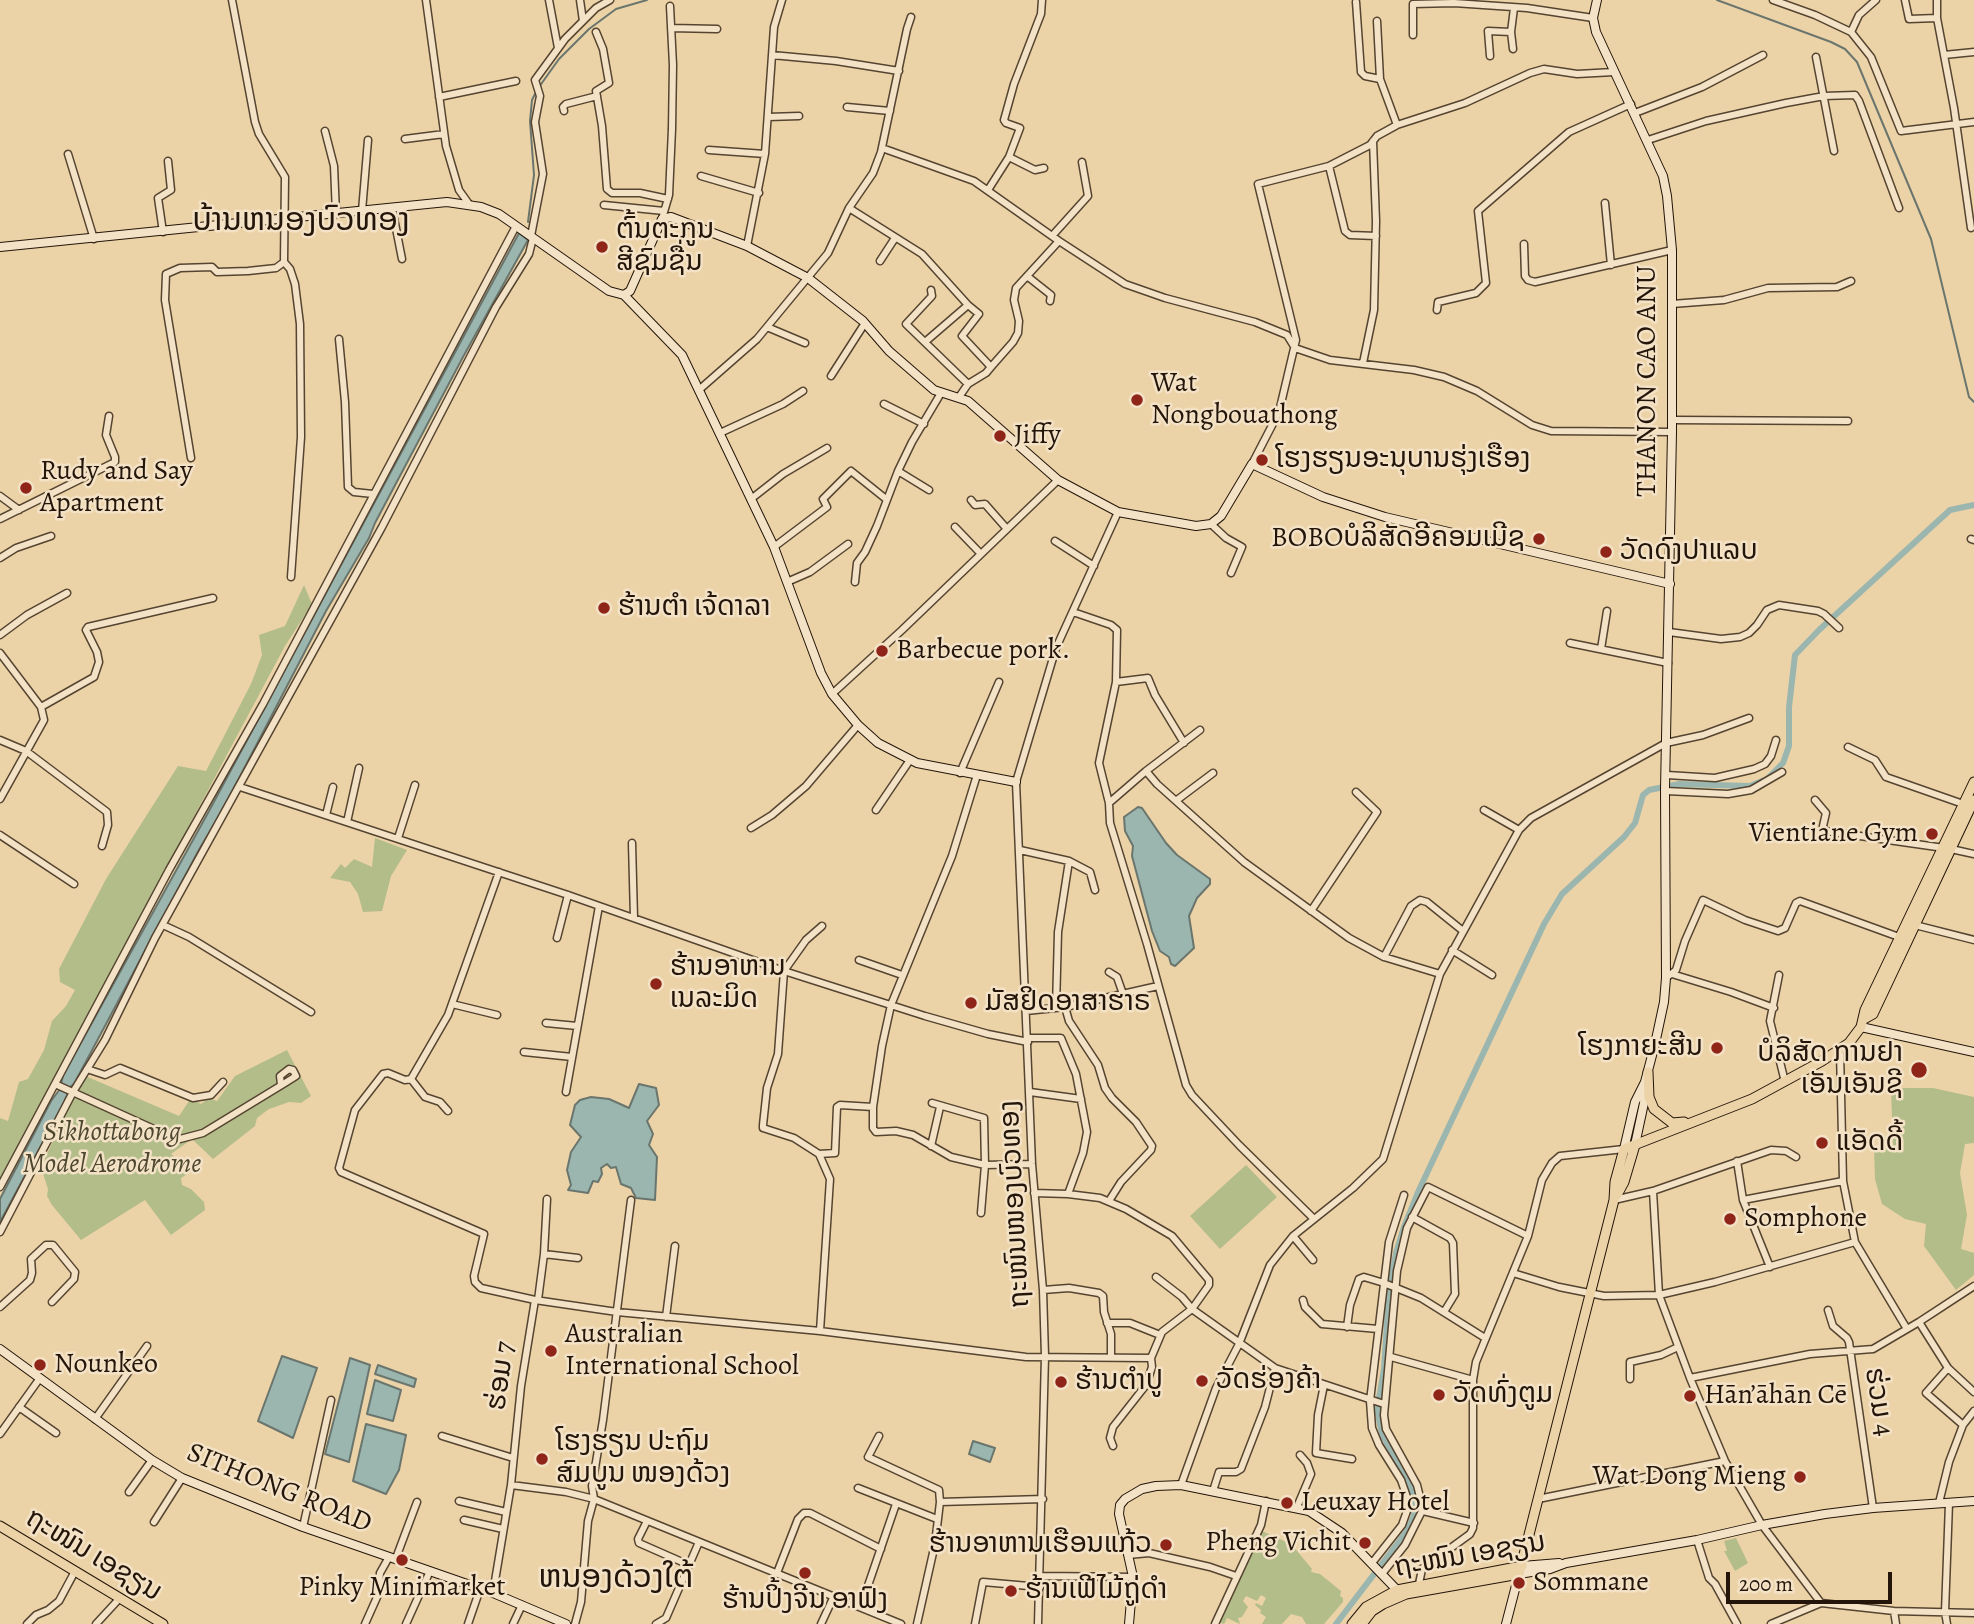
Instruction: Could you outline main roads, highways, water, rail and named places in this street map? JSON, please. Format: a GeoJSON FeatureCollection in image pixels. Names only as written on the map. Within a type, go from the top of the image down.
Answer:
{"type":"FeatureCollection","features":[{"type":"Feature","properties":{"kind":"main road"},"geometry":{"type":"LineString","coordinates":[[1521,1570],[1614,1200],[1615,1182],[1624,1149],[1752,1099],[1840,1051],[1849,1043],[1873,1014],[1910,924],[1971,805],[1974,782]]}},
{"type":"Feature","properties":{"kind":"main road"},"geometry":{"type":"LineString","coordinates":[[1863,1023],[1865,1010],[1899,937],[1910,924]]}},
{"type":"Feature","properties":{"kind":"main road"},"geometry":{"type":"LineString","coordinates":[[1648,1072],[1649,1097],[1654,1109],[1661,1116],[1672,1123],[1706,1117]]}},
{"type":"Feature","properties":{"kind":"main road"},"geometry":{"type":"LineString","coordinates":[[1614,1200],[1624,1182],[1634,1145]]}},
{"type":"Feature","properties":{"kind":"main road","name":"ຖະໜົນ ເອຊຽນ"},"geometry":{"type":"LineString","coordinates":[[0,1526],[74,1573],[163,1624]]}},
{"type":"Feature","properties":{"kind":"main road","name":"ຖະໜົນ ເອຊຽນ"},"geometry":{"type":"LineString","coordinates":[[1352,1624],[1366,1607],[1397,1590],[1419,1584],[1521,1570]]}},
{"type":"Feature","properties":{"kind":"main road","name":"ຖະໜົນ ເອຊຽນ"},"geometry":{"type":"LineString","coordinates":[[1362,1624],[1372,1611],[1395,1598],[1521,1570]]}},
{"type":"Feature","properties":{"kind":"water"},"geometry":{"type":"Polygon","coordinates":[[[519,233],[528,240],[463,357],[369,538],[326,611],[220,815],[70,1087],[0,1222],[0,1199],[51,1101],[60,1089],[63,1075],[209,811],[519,233]]]}},
{"type":"Feature","properties":{"kind":"water"},"geometry":{"type":"Polygon","coordinates":[[[1138,807],[1142,808],[1177,855],[1210,879],[1210,884],[1197,898],[1189,916],[1194,948],[1175,966],[1171,964],[1169,957],[1160,951],[1152,931],[1132,856],[1133,846],[1125,831],[1124,817],[1138,807]]]}},
{"type":"Feature","properties":{"kind":"water"},"geometry":{"type":"Polygon","coordinates":[[[639,1084],[656,1088],[659,1105],[647,1121],[653,1134],[649,1145],[657,1157],[655,1200],[636,1198],[631,1188],[621,1184],[616,1167],[611,1168],[607,1164],[601,1168],[602,1174],[598,1182],[593,1181],[588,1193],[568,1190],[571,1185],[567,1170],[571,1152],[581,1137],[570,1125],[575,1105],[580,1100],[591,1097],[609,1099],[629,1108],[639,1084]]]}},
{"type":"Feature","properties":{"kind":"water"},"geometry":{"type":"Polygon","coordinates":[[[282,1356],[317,1368],[293,1438],[258,1421],[282,1356]]]}},
{"type":"Feature","properties":{"kind":"water"},"geometry":{"type":"Polygon","coordinates":[[[350,1358],[370,1365],[349,1462],[325,1454],[350,1358]]]}},
{"type":"Feature","properties":{"kind":"water"},"geometry":{"type":"Polygon","coordinates":[[[378,1365],[416,1379],[414,1387],[375,1374],[378,1365]]]}},
{"type":"Feature","properties":{"kind":"water"},"geometry":{"type":"Polygon","coordinates":[[[375,1380],[401,1390],[393,1421],[367,1414],[375,1380]]]}},
{"type":"Feature","properties":{"kind":"water"},"geometry":{"type":"Polygon","coordinates":[[[366,1424],[406,1435],[399,1470],[386,1494],[353,1481],[366,1424]]]}},
{"type":"Feature","properties":{"kind":"water"},"geometry":{"type":"Polygon","coordinates":[[[973,1441],[995,1448],[990,1462],[969,1454],[973,1441]]]}},
{"type":"Feature","properties":{"kind":"waterway"},"geometry":{"type":"LineString","coordinates":[[539,87],[559,59],[589,29],[616,9],[647,0]]}},
{"type":"Feature","properties":{"kind":"waterway"},"geometry":{"type":"LineString","coordinates":[[1717,0],[1831,42],[1845,49],[1857,62],[1931,239],[1969,397],[1974,402]]}},
{"type":"Feature","properties":{"kind":"waterway"},"geometry":{"type":"LineString","coordinates":[[528,222],[534,175],[530,121],[532,100],[536,92]]}},
{"type":"Feature","properties":{"kind":"waterway"},"geometry":{"type":"LineString","coordinates":[[1336,1624],[1407,1531],[1414,1516],[1412,1490],[1382,1434],[1377,1410],[1384,1369],[1389,1292],[1396,1253],[1419,1190],[1544,924],[1562,894],[1624,837],[1635,823],[1643,795],[1649,790],[1679,784],[1750,786],[1767,779],[1783,763],[1789,746],[1789,707],[1795,655],[1950,510],[1974,505]]}},
{"type":"Feature","properties":{"kind":"place","name":"ຕົ້ນຕະກູນ ສີຊົມຊື່ນ"},"geometry":{"type":"Point","coordinates":[602,247]}},
{"type":"Feature","properties":{"kind":"place","name":"Wat Nongbouathong"},"geometry":{"type":"Point","coordinates":[1137,400]}},
{"type":"Feature","properties":{"kind":"place","name":"Jiffy"},"geometry":{"type":"Point","coordinates":[1000,436]}},
{"type":"Feature","properties":{"kind":"place","name":"ໂຮງຮຽນອະນຸບານຮຸ່ງເຮືອງ"},"geometry":{"type":"Point","coordinates":[1262,460]}},
{"type":"Feature","properties":{"kind":"place","name":"Rudy and Say Apartment"},"geometry":{"type":"Point","coordinates":[26,488]}},
{"type":"Feature","properties":{"kind":"place","name":"BOBOບໍລິສັດອີຄອມເມີຊ"},"geometry":{"type":"Point","coordinates":[1539,539]}},
{"type":"Feature","properties":{"kind":"place","name":"ວັດດົງປາແລບ"},"geometry":{"type":"Point","coordinates":[1606,552]}},
{"type":"Feature","properties":{"kind":"place","name":"ຮ້ານຕຳ ເຈ້ດາລາ"},"geometry":{"type":"Point","coordinates":[604,608]}},
{"type":"Feature","properties":{"kind":"place","name":"Barbecue pork."},"geometry":{"type":"Point","coordinates":[882,651]}},
{"type":"Feature","properties":{"kind":"place","name":"Vientiane Gym"},"geometry":{"type":"Point","coordinates":[1932,834]}},
{"type":"Feature","properties":{"kind":"place","name":"ຮ້ານອາຫານ ເນລະມິດ"},"geometry":{"type":"Point","coordinates":[656,984]}},
{"type":"Feature","properties":{"kind":"place","name":"ມັສຢິດອາສາຮາຣ"},"geometry":{"type":"Point","coordinates":[971,1003]}},
{"type":"Feature","properties":{"kind":"place","name":"ໂຮງກາຍະສີນ"},"geometry":{"type":"Point","coordinates":[1717,1048]}},
{"type":"Feature","properties":{"kind":"place","name":"ບໍລິສັດ ການຢາ ເອັນເອັນຊີ"},"geometry":{"type":"Point","coordinates":[1919,1070]}},
{"type":"Feature","properties":{"kind":"place","name":"ແອັດດີ້"},"geometry":{"type":"Point","coordinates":[1822,1143]}},
{"type":"Feature","properties":{"kind":"place","name":"Somphone"},"geometry":{"type":"Point","coordinates":[1730,1219]}},
{"type":"Feature","properties":{"kind":"place","name":"Australian International School"},"geometry":{"type":"Point","coordinates":[551,1351]}},
{"type":"Feature","properties":{"kind":"place","name":"Nounkeo"},"geometry":{"type":"Point","coordinates":[40,1365]}},
{"type":"Feature","properties":{"kind":"place","name":"ວັດຮ່ອງຄ້າ"},"geometry":{"type":"Point","coordinates":[1202,1381]}},
{"type":"Feature","properties":{"kind":"place","name":"ຮ້ານຕຳປູ"},"geometry":{"type":"Point","coordinates":[1061,1382]}},
{"type":"Feature","properties":{"kind":"place","name":"ວັດທົ່ງຕູມ"},"geometry":{"type":"Point","coordinates":[1439,1395]}},
{"type":"Feature","properties":{"kind":"place","name":"Hān’āhān Cē"},"geometry":{"type":"Point","coordinates":[1690,1396]}},
{"type":"Feature","properties":{"kind":"place","name":"ໂຮງຮຽນ ປະຖົມ ສົມບູນ ໜອງດ້ວງ"},"geometry":{"type":"Point","coordinates":[542,1459]}},
{"type":"Feature","properties":{"kind":"place","name":"Wat Dong Mieng"},"geometry":{"type":"Point","coordinates":[1800,1477]}},
{"type":"Feature","properties":{"kind":"place","name":"Leuxay Hotel"},"geometry":{"type":"Point","coordinates":[1287,1503]}},
{"type":"Feature","properties":{"kind":"place","name":"Pheng Vichit"},"geometry":{"type":"Point","coordinates":[1365,1543]}},
{"type":"Feature","properties":{"kind":"place","name":"ຮ້ານອາຫານເຮືອນແກ້ວ"},"geometry":{"type":"Point","coordinates":[1166,1545]}},
{"type":"Feature","properties":{"kind":"place","name":"Pinky Minimarket"},"geometry":{"type":"Point","coordinates":[402,1560]}},
{"type":"Feature","properties":{"kind":"place","name":"ຮ້ານປິ້ງຈີນ ອາຟົງ"},"geometry":{"type":"Point","coordinates":[805,1573]}},
{"type":"Feature","properties":{"kind":"place","name":"Sommane"},"geometry":{"type":"Point","coordinates":[1519,1583]}},
{"type":"Feature","properties":{"kind":"place","name":"ຮ້ານເຟີໄມ້ຖູ່ດຳ"},"geometry":{"type":"Point","coordinates":[1011,1591]}},
{"type":"Feature","properties":{"kind":"district","name":"ບ້ານຫນອງບົວທອງ"},"geometry":{"type":"Point","coordinates":[301,222]}},
{"type":"Feature","properties":{"kind":"district","name":"ຫນອງດ້ວງໃຕ້"},"geometry":{"type":"Point","coordinates":[616,1579]}},
{"type":"Feature","properties":{"kind":"park label","name":"Sikhottabong Model Aerodrome"},"geometry":{"type":"Point","coordinates":[112,1149]}}]}
